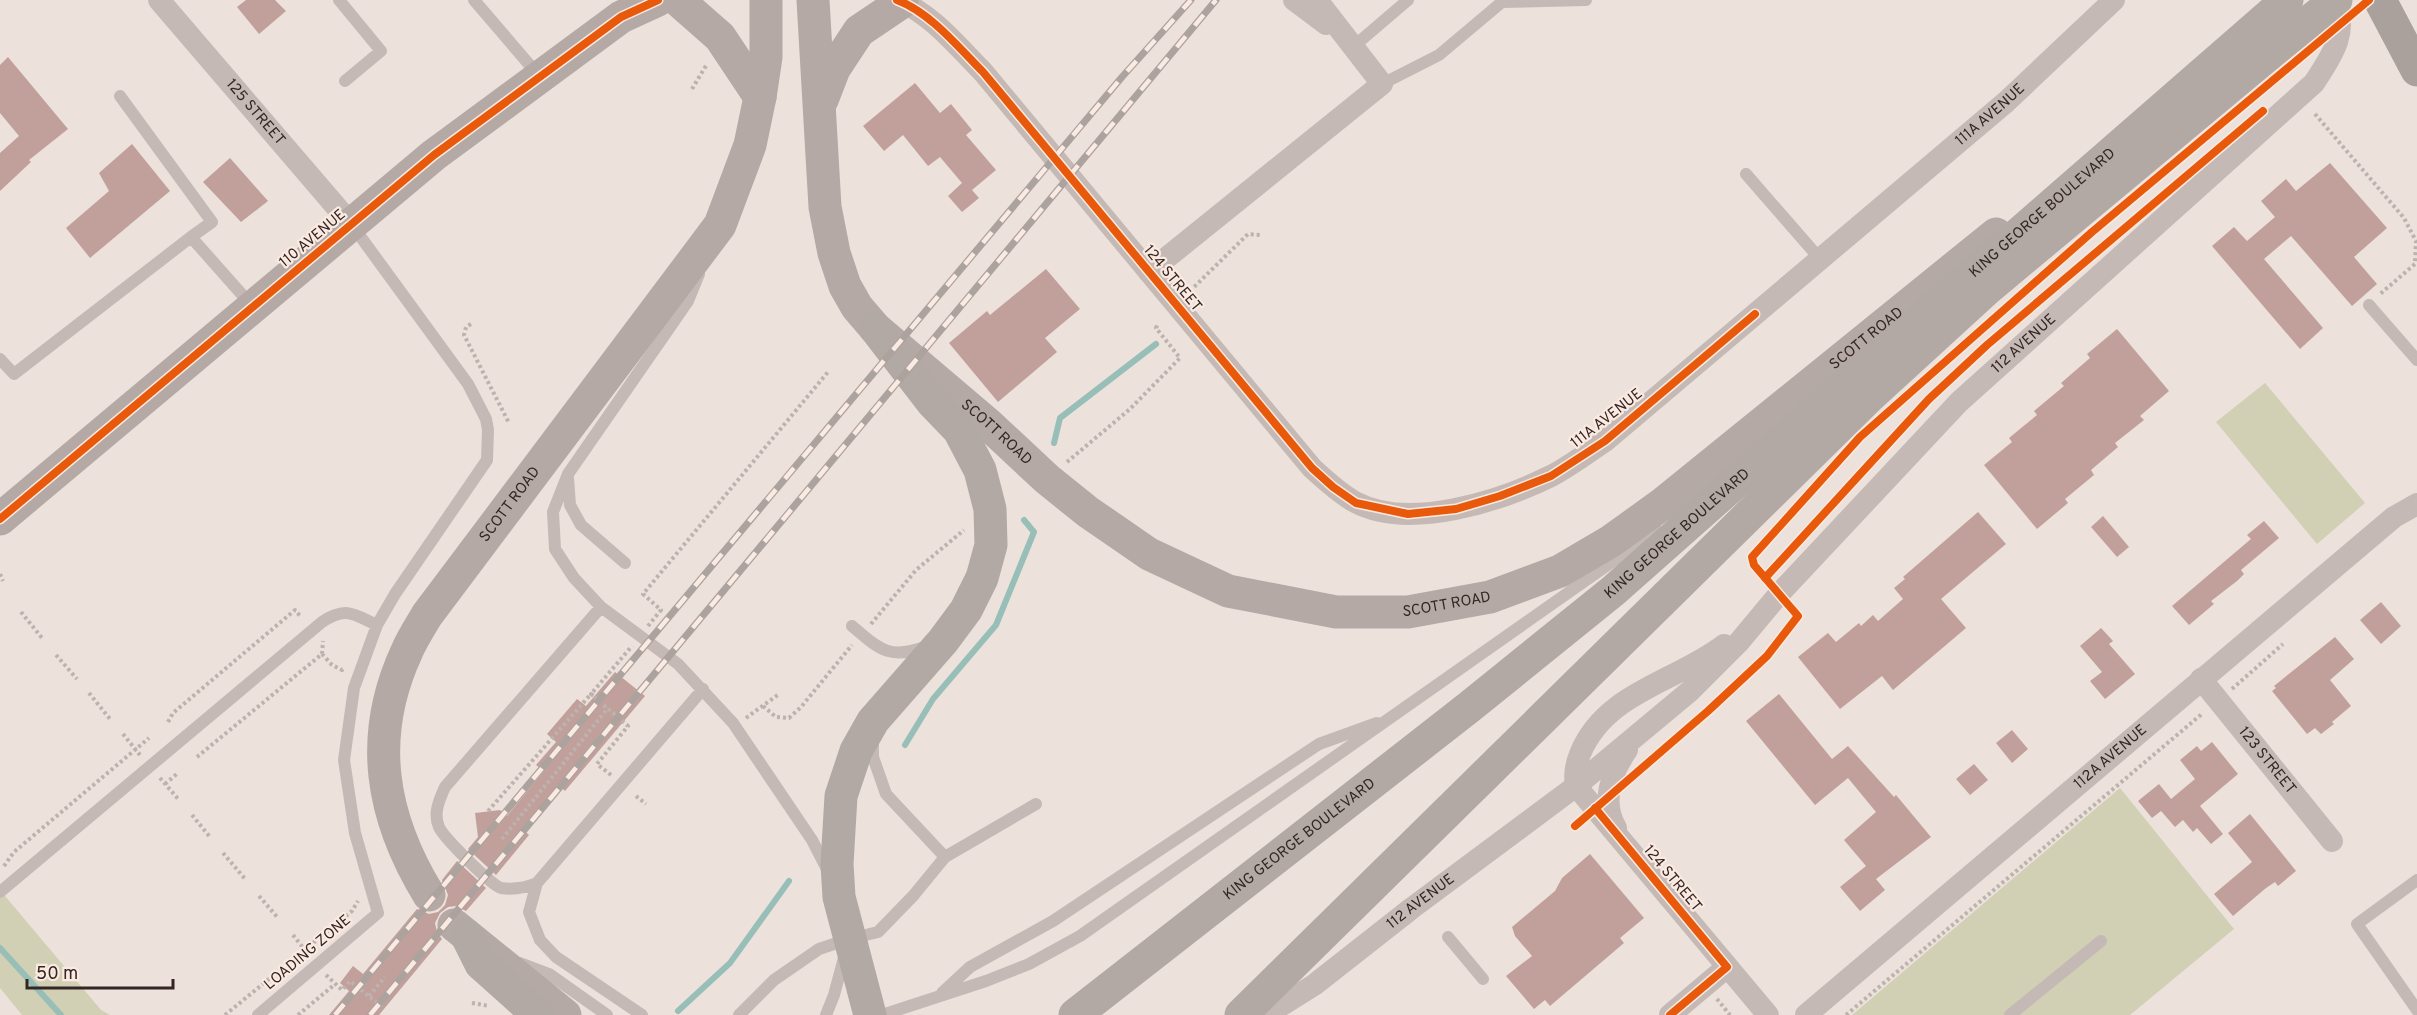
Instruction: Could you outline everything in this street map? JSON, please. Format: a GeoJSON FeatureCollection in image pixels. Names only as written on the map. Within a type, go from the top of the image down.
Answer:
{"type":"FeatureCollection","features":[{"type":"Feature","properties":{"kind":"highway"},"geometry":{"type":"LineString","coordinates":[[2380,0],[2417,70]]}},
{"type":"Feature","properties":{"kind":"main road","name":"110 AVENUE"},"geometry":{"type":"LineString","coordinates":[[0,519],[434,155],[621,17],[658,0]]}},
{"type":"Feature","properties":{"kind":"main road"},"geometry":{"type":"LineString","coordinates":[[678,0],[720,37],[760,97]]}},
{"type":"Feature","properties":{"kind":"main road","name":"SCOTT ROAD"},"geometry":{"type":"LineString","coordinates":[[429,895],[399,841],[385,784],[383,750],[386,712],[394,682],[407,650],[427,615],[720,225],[750,145],[760,97],[766,57],[766,0]]}},
{"type":"Feature","properties":{"kind":"main road","name":"SCOTT ROAD"},"geometry":{"type":"LineString","coordinates":[[813,0],[825,207],[834,253],[845,286],[857,307],[875,328],[988,424],[1047,479],[1088,512],[1149,554],[1228,591],[1336,612],[1408,612],[1478,599],[1560,571],[1611,542],[1661,505],[1777,410],[2263,40]]}},
{"type":"Feature","properties":{"kind":"main road"},"geometry":{"type":"LineString","coordinates":[[2263,40],[2287,0]]}},
{"type":"Feature","properties":{"kind":"main road"},"geometry":{"type":"LineString","coordinates":[[2263,40],[2335,0]]}},
{"type":"Feature","properties":{"kind":"main road"},"geometry":{"type":"LineString","coordinates":[[819,107],[834,69],[859,31],[900,1]]}},
{"type":"Feature","properties":{"kind":"main road","name":"KING GEORGE BOULEVARD"},"geometry":{"type":"LineString","coordinates":[[1249,1011],[1870,396],[2263,40]]}},
{"type":"Feature","properties":{"kind":"main road","name":"KING GEORGE BOULEVARD"},"geometry":{"type":"LineString","coordinates":[[1075,1015],[1458,716],[1613,591],[1850,380],[2263,40]]}},
{"type":"Feature","properties":{"kind":"main road"},"geometry":{"type":"LineString","coordinates":[[870,1015],[839,897],[837,864],[841,796],[856,751],[873,721],[943,641],[966,610],[982,578],[991,545],[990,509],[980,470],[959,430],[932,402],[875,328]]}},
{"type":"Feature","properties":{"kind":"main road"},"geometry":{"type":"LineString","coordinates":[[468,937],[481,964],[538,1015]]}},
{"type":"Feature","properties":{"kind":"main road"},"geometry":{"type":"LineString","coordinates":[[468,937],[565,1015]]}},
{"type":"Feature","properties":{"kind":"street","name":"125 STREET"},"geometry":{"type":"LineString","coordinates":[[159,0],[351,224]]}},
{"type":"Feature","properties":{"kind":"street"},"geometry":{"type":"LineString","coordinates":[[1294,0],[1351,44]]}},
{"type":"Feature","properties":{"kind":"street"},"geometry":{"type":"LineString","coordinates":[[1149,272],[1382,84],[1317,0]]}},
{"type":"Feature","properties":{"kind":"street","name":"111A AVENUE"},"geometry":{"type":"LineString","coordinates":[[1455,509],[1500,496],[1551,476],[1605,441],[2006,102],[2114,0]]}},
{"type":"Feature","properties":{"kind":"street","name":"112 AVENUE"},"geometry":{"type":"LineString","coordinates":[[1249,1011],[1314,985],[1412,908],[1576,786],[1708,674],[1959,402],[2314,83],[2335,51],[2340,31],[2335,0]]}},
{"type":"Feature","properties":{"kind":"street","name":"124 STREET"},"geometry":{"type":"LineString","coordinates":[[900,1],[937,27],[982,72],[1312,468],[1356,503],[1408,514],[1455,509]]}},
{"type":"Feature","properties":{"kind":"street","name":"112A AVENUE"},"geometry":{"type":"LineString","coordinates":[[1806,1015],[2394,517],[2417,504]]}},
{"type":"Feature","properties":{"kind":"street","name":"112 AVENUE"},"geometry":{"type":"LineString","coordinates":[[1576,786],[1575,771],[1583,746],[1592,730],[1607,714],[1623,702],[1708,656],[1752,625]]}},
{"type":"Feature","properties":{"kind":"street","name":"123 STREET"},"geometry":{"type":"LineString","coordinates":[[2201,679],[2332,841]]}},
{"type":"Feature","properties":{"kind":"street"},"geometry":{"type":"LineString","coordinates":[[1623,841],[1611,815],[1609,786],[1616,767],[1636,736]]}},
{"type":"Feature","properties":{"kind":"street","name":"124 STREET"},"geometry":{"type":"LineString","coordinates":[[1576,786],[1768,1015]]}},
{"type":"Feature","properties":{"kind":"street"},"geometry":{"type":"LineString","coordinates":[[1670,1015],[1727,967]]}},
{"type":"Feature","properties":{"kind":"lane"},"geometry":{"type":"LineString","coordinates":[[339,0],[381,51],[345,81]]}},
{"type":"Feature","properties":{"kind":"lane"},"geometry":{"type":"LineString","coordinates":[[474,0],[540,77]]}},
{"type":"Feature","properties":{"kind":"lane"},"geometry":{"type":"LineString","coordinates":[[1351,44],[1408,0]]}},
{"type":"Feature","properties":{"kind":"lane"},"geometry":{"type":"LineString","coordinates":[[1382,84],[1439,55],[1503,1],[1586,0]]}},
{"type":"Feature","properties":{"kind":"lane"},"geometry":{"type":"LineString","coordinates":[[0,359],[14,374],[212,222],[120,96]]}},
{"type":"Feature","properties":{"kind":"lane"},"geometry":{"type":"LineString","coordinates":[[1746,174],[1820,259]]}},
{"type":"Feature","properties":{"kind":"lane"},"geometry":{"type":"LineString","coordinates":[[0,892],[336,612],[353,613],[377,625],[395,594],[487,460],[486,419],[468,384],[351,224]]}},
{"type":"Feature","properties":{"kind":"lane"},"geometry":{"type":"LineString","coordinates":[[720,225],[688,301],[568,474],[553,512],[555,549],[574,578],[601,607],[678,664],[733,723],[812,840],[839,897]]}},
{"type":"Feature","properties":{"kind":"lane"},"geometry":{"type":"LineString","coordinates":[[191,237],[253,307]]}},
{"type":"Feature","properties":{"kind":"lane"},"geometry":{"type":"LineString","coordinates":[[2368,304],[2417,360]]}},
{"type":"Feature","properties":{"kind":"lane"},"geometry":{"type":"LineString","coordinates":[[882,1015],[986,981],[1029,964],[1080,936],[1636,545],[1777,410]]}},
{"type":"Feature","properties":{"kind":"lane"},"geometry":{"type":"LineString","coordinates":[[568,474],[570,505],[581,525],[626,563]]}},
{"type":"Feature","properties":{"kind":"lane"},"geometry":{"type":"LineString","coordinates":[[537,883],[520,889],[499,887],[446,839],[438,825],[437,804],[445,787],[601,607]]}},
{"type":"Feature","properties":{"kind":"lane","name":"LOADING ZONE"},"geometry":{"type":"LineString","coordinates":[[258,1015],[378,913],[355,833],[344,760],[354,688],[377,625]]}},
{"type":"Feature","properties":{"kind":"lane"},"geometry":{"type":"LineString","coordinates":[[852,626],[880,649],[892,653],[909,653],[943,641]]}},
{"type":"Feature","properties":{"kind":"lane"},"geometry":{"type":"LineString","coordinates":[[642,1015],[556,957],[540,940],[529,912],[537,883],[703,689]]}},
{"type":"Feature","properties":{"kind":"lane"},"geometry":{"type":"LineString","coordinates":[[938,996],[970,967],[1053,921],[1319,744],[1392,717]]}},
{"type":"Feature","properties":{"kind":"lane"},"geometry":{"type":"LineString","coordinates":[[873,721],[873,757],[886,794],[945,857]]}},
{"type":"Feature","properties":{"kind":"lane"},"geometry":{"type":"LineString","coordinates":[[739,1015],[774,980],[822,948],[878,932],[913,897],[945,857],[1036,804]]}},
{"type":"Feature","properties":{"kind":"lane"},"geometry":{"type":"LineString","coordinates":[[2417,880],[2357,924],[2417,1010]]}},
{"type":"Feature","properties":{"kind":"lane"},"geometry":{"type":"LineString","coordinates":[[468,937],[549,974],[607,1015]]}},
{"type":"Feature","properties":{"kind":"lane"},"geometry":{"type":"LineString","coordinates":[[1448,937],[1483,979]]}},
{"type":"Feature","properties":{"kind":"lane"},"geometry":{"type":"LineString","coordinates":[[826,1015],[834,995],[849,939]]}},
{"type":"Feature","properties":{"kind":"lane"},"geometry":{"type":"LineString","coordinates":[[2010,1015],[2101,941]]}},
{"type":"Feature","properties":{"kind":"path"},"geometry":{"type":"LineString","coordinates":[[692,89],[706,67],[708,57]]}},
{"type":"Feature","properties":{"kind":"path"},"geometry":{"type":"LineString","coordinates":[[2315,114],[2404,218],[2416,241],[2415,264],[2368,304]]}},
{"type":"Feature","properties":{"kind":"path"},"geometry":{"type":"LineString","coordinates":[[1190,291],[1248,234],[1260,235]]}},
{"type":"Feature","properties":{"kind":"path"},"geometry":{"type":"LineString","coordinates":[[1063,465],[1130,409],[1180,358],[1156,328],[1158,323]]}},
{"type":"Feature","properties":{"kind":"path"},"geometry":{"type":"LineString","coordinates":[[471,324],[466,327],[464,335],[509,423]]}},
{"type":"Feature","properties":{"kind":"path"},"geometry":{"type":"LineString","coordinates":[[488,811],[592,695],[662,610],[644,594],[828,372]]}},
{"type":"Feature","properties":{"kind":"path"},"geometry":{"type":"LineString","coordinates":[[870,625],[916,570],[966,528]]}},
{"type":"Feature","properties":{"kind":"path"},"geometry":{"type":"LineString","coordinates":[[0,573],[3,581]]}},
{"type":"Feature","properties":{"kind":"path"},"geometry":{"type":"LineString","coordinates":[[168,722],[173,713],[296,610],[301,617]]}},
{"type":"Feature","properties":{"kind":"path"},"geometry":{"type":"LineString","coordinates":[[21,612],[42,638]]}},
{"type":"Feature","properties":{"kind":"path"},"geometry":{"type":"LineString","coordinates":[[197,757],[322,654],[323,641]]}},
{"type":"Feature","properties":{"kind":"path"},"geometry":{"type":"LineString","coordinates":[[2230,691],[2283,644]]}},
{"type":"Feature","properties":{"kind":"path"},"geometry":{"type":"LineString","coordinates":[[763,706],[776,717],[789,718],[801,707],[852,645]]}},
{"type":"Feature","properties":{"kind":"path"},"geometry":{"type":"LineString","coordinates":[[322,654],[332,665],[342,670],[346,661]]}},
{"type":"Feature","properties":{"kind":"path"},"geometry":{"type":"LineString","coordinates":[[56,655],[77,679]]}},
{"type":"Feature","properties":{"kind":"path"},"geometry":{"type":"LineString","coordinates":[[89,693],[110,719]]}},
{"type":"Feature","properties":{"kind":"path"},"geometry":{"type":"LineString","coordinates":[[743,720],[778,694]]}},
{"type":"Feature","properties":{"kind":"path"},"geometry":{"type":"LineString","coordinates":[[592,695],[628,726],[597,764],[611,776]]}},
{"type":"Feature","properties":{"kind":"path"},"geometry":{"type":"LineString","coordinates":[[1846,1015],[2210,707]]}},
{"type":"Feature","properties":{"kind":"path"},"geometry":{"type":"LineString","coordinates":[[502,839],[608,708]]}},
{"type":"Feature","properties":{"kind":"path"},"geometry":{"type":"LineString","coordinates":[[123,734],[140,755]]}},
{"type":"Feature","properties":{"kind":"path"},"geometry":{"type":"LineString","coordinates":[[0,872],[14,852],[150,738]]}},
{"type":"Feature","properties":{"kind":"path"},"geometry":{"type":"LineString","coordinates":[[165,784],[178,773]]}},
{"type":"Feature","properties":{"kind":"path"},"geometry":{"type":"LineString","coordinates":[[158,776],[179,800]]}},
{"type":"Feature","properties":{"kind":"path"},"geometry":{"type":"LineString","coordinates":[[636,796],[646,804]]}},
{"type":"Feature","properties":{"kind":"path"},"geometry":{"type":"LineString","coordinates":[[192,815],[210,837]]}},
{"type":"Feature","properties":{"kind":"path"},"geometry":{"type":"LineString","coordinates":[[224,853],[246,880]]}},
{"type":"Feature","properties":{"kind":"path"},"geometry":{"type":"LineString","coordinates":[[259,896],[278,918]]}},
{"type":"Feature","properties":{"kind":"path"},"geometry":{"type":"LineString","coordinates":[[225,1015],[352,911],[358,903],[357,896]]}},
{"type":"Feature","properties":{"kind":"path"},"geometry":{"type":"LineString","coordinates":[[293,935],[309,955]]}},
{"type":"Feature","properties":{"kind":"path"},"geometry":{"type":"LineString","coordinates":[[326,975],[334,985],[342,990],[350,981],[382,1007]]}},
{"type":"Feature","properties":{"kind":"path"},"geometry":{"type":"LineString","coordinates":[[369,996],[385,977]]}},
{"type":"Feature","properties":{"kind":"path"},"geometry":{"type":"LineString","coordinates":[[298,1015],[334,985]]}},
{"type":"Feature","properties":{"kind":"path"},"geometry":{"type":"LineString","coordinates":[[1714,996],[1730,1015]]}},
{"type":"Feature","properties":{"kind":"shaded area"},"geometry":{"type":"Polygon","coordinates":[[[2265,383],[2365,503],[2317,544],[2216,422],[2265,383]]]}},
{"type":"Feature","properties":{"kind":"shaded area"},"geometry":{"type":"Polygon","coordinates":[[[2120,788],[2234,929],[2130,1015],[1852,1015],[2120,788]]]}},
{"type":"Feature","properties":{"kind":"shaded area"},"geometry":{"type":"Polygon","coordinates":[[[0,890],[101,1010],[110,1015],[22,1015],[0,988],[0,890]]]}},
{"type":"Feature","properties":{"kind":"building"},"geometry":{"type":"Polygon","coordinates":[[[246,0],[275,0],[286,11],[259,34],[237,7],[246,0]]]}},
{"type":"Feature","properties":{"kind":"building"},"geometry":{"type":"Polygon","coordinates":[[[8,57],[68,129],[29,160],[31,162],[0,191],[0,153],[19,136],[0,113],[0,65],[8,57]]]}},
{"type":"Feature","properties":{"kind":"building"},"geometry":{"type":"Polygon","coordinates":[[[915,83],[940,113],[951,104],[972,130],[966,135],[996,170],[972,190],[979,198],[962,212],[948,196],[962,183],[940,157],[928,166],[903,135],[884,151],[863,126],[915,83]]]}},
{"type":"Feature","properties":{"kind":"building"},"geometry":{"type":"Polygon","coordinates":[[[132,144],[170,191],[90,258],[66,228],[109,191],[99,173],[132,144]]]}},
{"type":"Feature","properties":{"kind":"building"},"geometry":{"type":"Polygon","coordinates":[[[230,158],[268,201],[241,222],[203,182],[230,158]]]}},
{"type":"Feature","properties":{"kind":"building"},"geometry":{"type":"Polygon","coordinates":[[[2330,163],[2387,228],[2354,257],[2377,284],[2352,306],[2291,236],[2264,259],[2323,328],[2300,349],[2212,246],[2234,227],[2247,241],[2275,217],[2261,201],[2286,179],[2296,191],[2330,163]]]}},
{"type":"Feature","properties":{"kind":"building"},"geometry":{"type":"Polygon","coordinates":[[[1046,269],[1080,309],[1045,338],[1057,352],[998,402],[949,343],[987,311],[990,315],[1046,269]]]}},
{"type":"Feature","properties":{"kind":"building"},"geometry":{"type":"Polygon","coordinates":[[[2117,329],[2169,391],[2140,416],[2144,420],[2115,443],[2118,447],[2091,470],[2094,475],[2065,499],[2068,503],[2037,529],[1984,465],[2012,442],[2009,438],[2037,415],[2034,411],[2064,386],[2061,383],[2090,358],[2087,354],[2117,329]]]}},
{"type":"Feature","properties":{"kind":"building"},"geometry":{"type":"Polygon","coordinates":[[[1978,512],[2006,544],[1941,599],[1966,628],[1893,690],[1882,676],[1840,709],[1798,657],[1828,633],[1836,642],[1859,623],[1861,626],[1873,615],[1878,621],[1903,599],[1894,588],[1905,579],[1903,577],[1978,512]]]}},
{"type":"Feature","properties":{"kind":"building"},"geometry":{"type":"Polygon","coordinates":[[[2103,516],[2129,547],[2117,557],[2091,527],[2103,516]]]}},
{"type":"Feature","properties":{"kind":"building"},"geometry":{"type":"Polygon","coordinates":[[[2264,521],[2279,538],[2241,570],[2244,574],[2211,601],[2214,604],[2189,625],[2172,606],[2251,539],[2247,535],[2264,521]]]}},
{"type":"Feature","properties":{"kind":"building"},"geometry":{"type":"Polygon","coordinates":[[[2381,602],[2401,626],[2381,644],[2360,620],[2381,602]]]}},
{"type":"Feature","properties":{"kind":"building"},"geometry":{"type":"Polygon","coordinates":[[[2101,628],[2113,641],[2109,644],[2135,674],[2105,699],[2090,681],[2102,672],[2080,646],[2101,628]]]}},
{"type":"Feature","properties":{"kind":"building"},"geometry":{"type":"Polygon","coordinates":[[[2335,637],[2354,659],[2330,680],[2351,706],[2321,734],[2315,728],[2307,734],[2272,691],[2276,688],[2274,686],[2335,637]]]}},
{"type":"Feature","properties":{"kind":"building"},"geometry":{"type":"Polygon","coordinates":[[[615,672],[645,696],[565,791],[559,785],[523,829],[529,835],[496,875],[468,849],[478,837],[475,813],[500,810],[507,816],[544,771],[536,765],[556,742],[547,734],[577,699],[586,706],[615,672]]]}},
{"type":"Feature","properties":{"kind":"building"},"geometry":{"type":"Polygon","coordinates":[[[1779,694],[1832,759],[1848,746],[1894,797],[1896,795],[1931,837],[1876,879],[1885,890],[1860,911],[1840,887],[1866,866],[1844,840],[1876,812],[1848,778],[1815,805],[1746,721],[1779,694]]]}},
{"type":"Feature","properties":{"kind":"building"},"geometry":{"type":"Polygon","coordinates":[[[2012,730],[2028,749],[2012,763],[1996,743],[2012,730]]]}},
{"type":"Feature","properties":{"kind":"building"},"geometry":{"type":"Polygon","coordinates":[[[2212,742],[2238,774],[2200,806],[2223,834],[2211,844],[2197,828],[2193,832],[2183,820],[2175,827],[2161,811],[2152,818],[2138,801],[2159,784],[2171,799],[2195,779],[2180,760],[2197,746],[2201,751],[2212,742]]]}},
{"type":"Feature","properties":{"kind":"building"},"geometry":{"type":"Polygon","coordinates":[[[1974,764],[1988,780],[1970,795],[1956,779],[1974,764]]]}},
{"type":"Feature","properties":{"kind":"building"},"geometry":{"type":"Polygon","coordinates":[[[2250,814],[2296,871],[2278,886],[2275,882],[2266,888],[2233,916],[2214,894],[2252,862],[2228,833],[2250,814]]]}},
{"type":"Feature","properties":{"kind":"building"},"geometry":{"type":"Polygon","coordinates":[[[1590,854],[1644,918],[1620,938],[1624,943],[1550,1006],[1545,1000],[1534,1009],[1506,976],[1532,956],[1515,936],[1512,927],[1555,891],[1562,878],[1590,854]]]}},
{"type":"Feature","properties":{"kind":"building"},"geometry":{"type":"Polygon","coordinates":[[[457,861],[486,888],[466,911],[456,906],[448,907],[440,913],[435,923],[442,939],[379,1015],[329,1015],[349,991],[340,983],[353,966],[363,974],[417,909],[429,914],[438,912],[445,905],[448,895],[442,880],[457,861]]]}},
{"type":"Feature","properties":{"kind":"waterway"},"geometry":{"type":"LineString","coordinates":[[1054,443],[1060,418],[1156,344]]}},
{"type":"Feature","properties":{"kind":"waterway"},"geometry":{"type":"LineString","coordinates":[[905,745],[933,699],[996,625],[1034,532],[1024,520]]}},
{"type":"Feature","properties":{"kind":"waterway"},"geometry":{"type":"LineString","coordinates":[[678,1011],[730,963],[789,881]]}},
{"type":"Feature","properties":{"kind":"waterway"},"geometry":{"type":"LineString","coordinates":[[0,948],[61,1015]]}},
{"type":"Feature","properties":{"kind":"railway"},"geometry":{"type":"LineString","coordinates":[[335,1015],[1122,77],[1191,0]]}},
{"type":"Feature","properties":{"kind":"railway"},"geometry":{"type":"LineString","coordinates":[[370,1015],[1216,0]]}},
{"type":"Feature","properties":{"kind":"cycle path"},"geometry":{"type":"LineString","coordinates":[[0,519],[434,155],[621,17],[658,0]]}},
{"type":"Feature","properties":{"kind":"cycle path"},"geometry":{"type":"LineString","coordinates":[[897,0],[933,22],[983,72],[1312,468],[1356,503],[1408,514],[1456,509],[1500,496],[1551,476],[1605,441],[1755,314]]}},
{"type":"Feature","properties":{"kind":"cycle path"},"geometry":{"type":"LineString","coordinates":[[1575,826],[1708,711],[1767,656],[1798,616],[1754,565],[1752,557],[1860,437],[2092,232],[2369,0]]}},
{"type":"Feature","properties":{"kind":"cycle path"},"geometry":{"type":"LineString","coordinates":[[1765,578],[1929,399],[1987,345],[2263,111]]}},
{"type":"Feature","properties":{"kind":"cycle path"},"geometry":{"type":"LineString","coordinates":[[1595,808],[1727,967],[1670,1015]]}}]}
